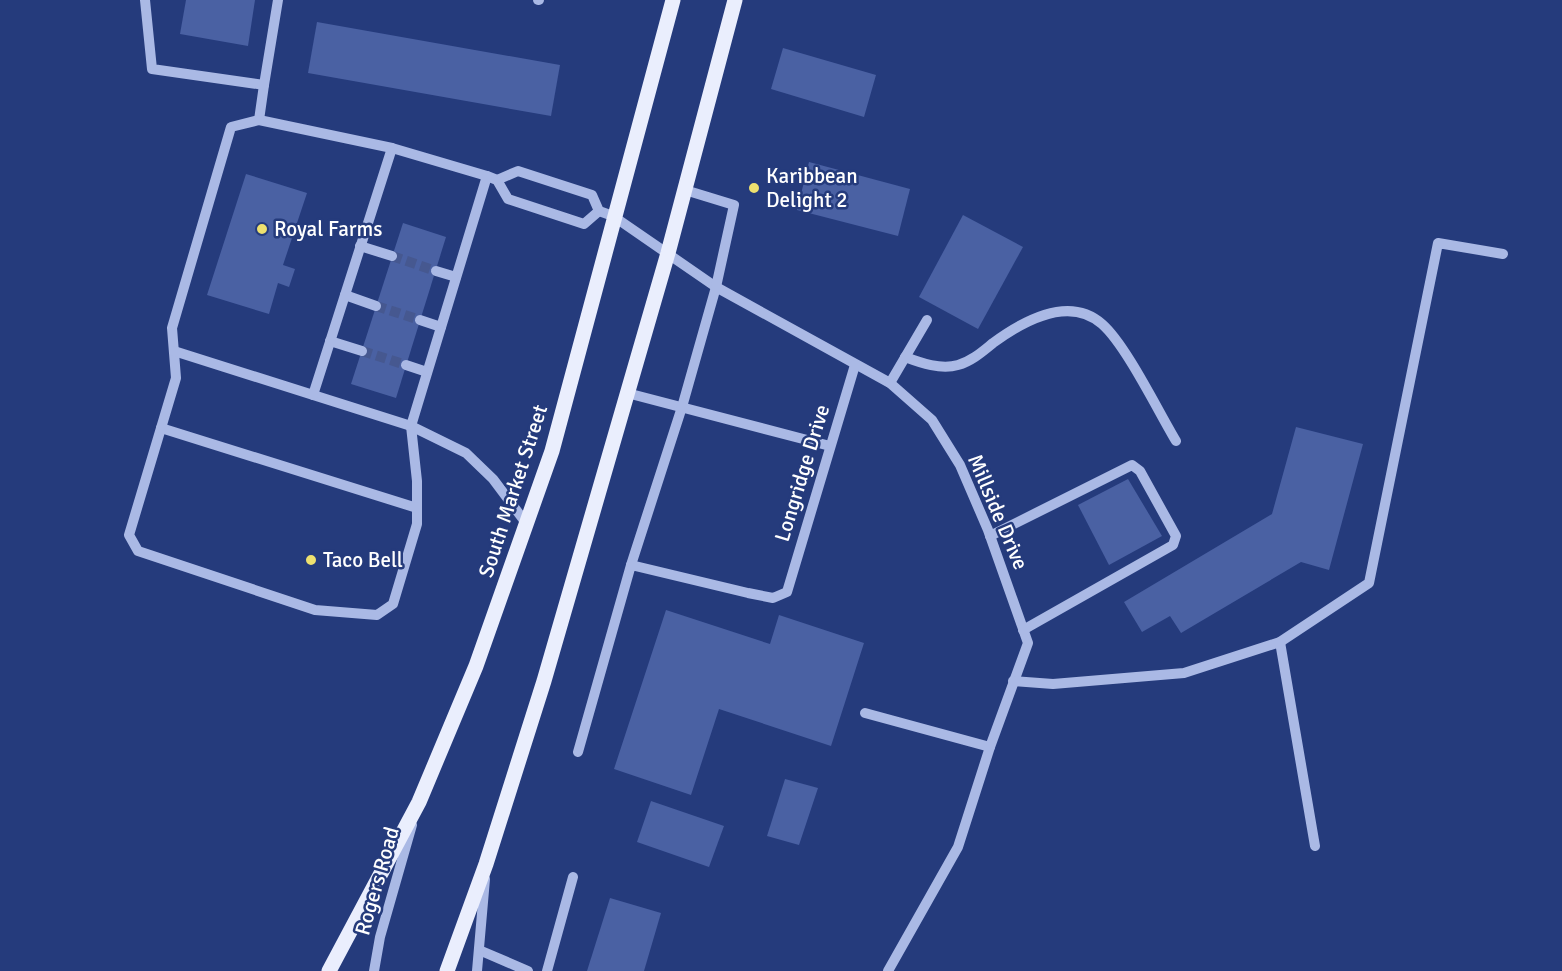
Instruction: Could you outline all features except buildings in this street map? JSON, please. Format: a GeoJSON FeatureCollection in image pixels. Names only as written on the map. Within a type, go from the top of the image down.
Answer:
{"type":"FeatureCollection","features":[{"type":"Feature","properties":{"kind":"main road","name":"South Market Street"},"geometry":{"type":"LineString","coordinates":[[329,971],[419,802],[476,666],[552,451],[606,214],[673,0]]}},
{"type":"Feature","properties":{"kind":"main road"},"geometry":{"type":"LineString","coordinates":[[447,971],[486,864],[544,681],[668,253],[735,0]]}},
{"type":"Feature","properties":{"kind":"street"},"geometry":{"type":"LineString","coordinates":[[145,0],[152,69],[264,85]]}},
{"type":"Feature","properties":{"kind":"street"},"geometry":{"type":"LineString","coordinates":[[260,120],[278,0]]}},
{"type":"Feature","properties":{"kind":"street"},"geometry":{"type":"LineString","coordinates":[[492,178],[456,277],[411,426],[417,524],[393,604],[377,615],[315,610],[138,551],[129,535],[176,378],[172,328],[231,127],[260,120],[392,148],[492,178],[508,199],[584,224],[606,214]]}},
{"type":"Feature","properties":{"kind":"street"},"geometry":{"type":"LineString","coordinates":[[313,395],[392,148]]}},
{"type":"Feature","properties":{"kind":"street","name":"Millside Drive"},"geometry":{"type":"LineString","coordinates":[[492,178],[519,171],[592,195],[606,214],[716,287],[855,365],[890,382],[932,420],[960,465],[990,536],[1028,643],[990,747],[958,847],[888,971]]}},
{"type":"Feature","properties":{"kind":"street"},"geometry":{"type":"LineString","coordinates":[[578,752],[631,566],[682,407],[716,287],[734,205],[685,190]]}},
{"type":"Feature","properties":{"kind":"street"},"geometry":{"type":"LineString","coordinates":[[1013,681],[1053,684],[1184,673],[1280,642],[1369,583],[1438,243],[1503,254]]}},
{"type":"Feature","properties":{"kind":"street"},"geometry":{"type":"LineString","coordinates":[[360,246],[392,256]]}},
{"type":"Feature","properties":{"kind":"street"},"geometry":{"type":"LineString","coordinates":[[436,270],[456,277]]}},
{"type":"Feature","properties":{"kind":"street"},"geometry":{"type":"LineString","coordinates":[[345,296],[376,306]]}},
{"type":"Feature","properties":{"kind":"street"},"geometry":{"type":"LineString","coordinates":[[904,357],[932,366],[958,365],[1028,321],[1060,310],[1082,312],[1102,324],[1120,348],[1176,441]]}},
{"type":"Feature","properties":{"kind":"street"},"geometry":{"type":"LineString","coordinates":[[420,320],[441,327]]}},
{"type":"Feature","properties":{"kind":"street"},"geometry":{"type":"LineString","coordinates":[[890,382],[927,320]]}},
{"type":"Feature","properties":{"kind":"street"},"geometry":{"type":"LineString","coordinates":[[330,341],[362,351]]}},
{"type":"Feature","properties":{"kind":"street"},"geometry":{"type":"LineString","coordinates":[[174,351],[411,426],[466,453],[493,479],[526,523]]}},
{"type":"Feature","properties":{"kind":"street"},"geometry":{"type":"LineString","coordinates":[[406,365],[428,372]]}},
{"type":"Feature","properties":{"kind":"street","name":"Longridge Drive"},"geometry":{"type":"LineString","coordinates":[[631,566],[757,595],[773,597],[787,592],[855,365]]}},
{"type":"Feature","properties":{"kind":"street"},"geometry":{"type":"LineString","coordinates":[[627,393],[830,446]]}},
{"type":"Feature","properties":{"kind":"street"},"geometry":{"type":"LineString","coordinates":[[161,428],[417,508]]}},
{"type":"Feature","properties":{"kind":"street"},"geometry":{"type":"LineString","coordinates":[[990,536],[1132,465],[1140,471],[1176,536],[1173,545],[1023,630]]}},
{"type":"Feature","properties":{"kind":"street"},"geometry":{"type":"LineString","coordinates":[[1280,642],[1315,846]]}},
{"type":"Feature","properties":{"kind":"street"},"geometry":{"type":"LineString","coordinates":[[865,713],[990,747]]}},
{"type":"Feature","properties":{"kind":"street","name":"Rogers Road"},"geometry":{"type":"LineString","coordinates":[[374,971],[380,937],[419,802]]}},
{"type":"Feature","properties":{"kind":"street"},"geometry":{"type":"LineString","coordinates":[[477,971],[486,864]]}},
{"type":"Feature","properties":{"kind":"street"},"geometry":{"type":"LineString","coordinates":[[547,971],[573,877]]}},
{"type":"Feature","properties":{"kind":"street"},"geometry":{"type":"LineString","coordinates":[[479,950],[528,971]]}},
{"type":"Feature","properties":{"kind":"tunnel"},"geometry":{"type":"LineString","coordinates":[[392,256],[436,271]]}},
{"type":"Feature","properties":{"kind":"tunnel"},"geometry":{"type":"LineString","coordinates":[[376,306],[420,320]]}},
{"type":"Feature","properties":{"kind":"tunnel"},"geometry":{"type":"LineString","coordinates":[[362,351],[406,365]]}},
{"type":"Feature","properties":{"kind":"place","name":"Karibbean Delight 2"},"geometry":{"type":"Point","coordinates":[754,188]}},
{"type":"Feature","properties":{"kind":"place","name":"Royal Farms"},"geometry":{"type":"Point","coordinates":[262,229]}},
{"type":"Feature","properties":{"kind":"place","name":"Taco Bell"},"geometry":{"type":"Point","coordinates":[311,560]}}]}
